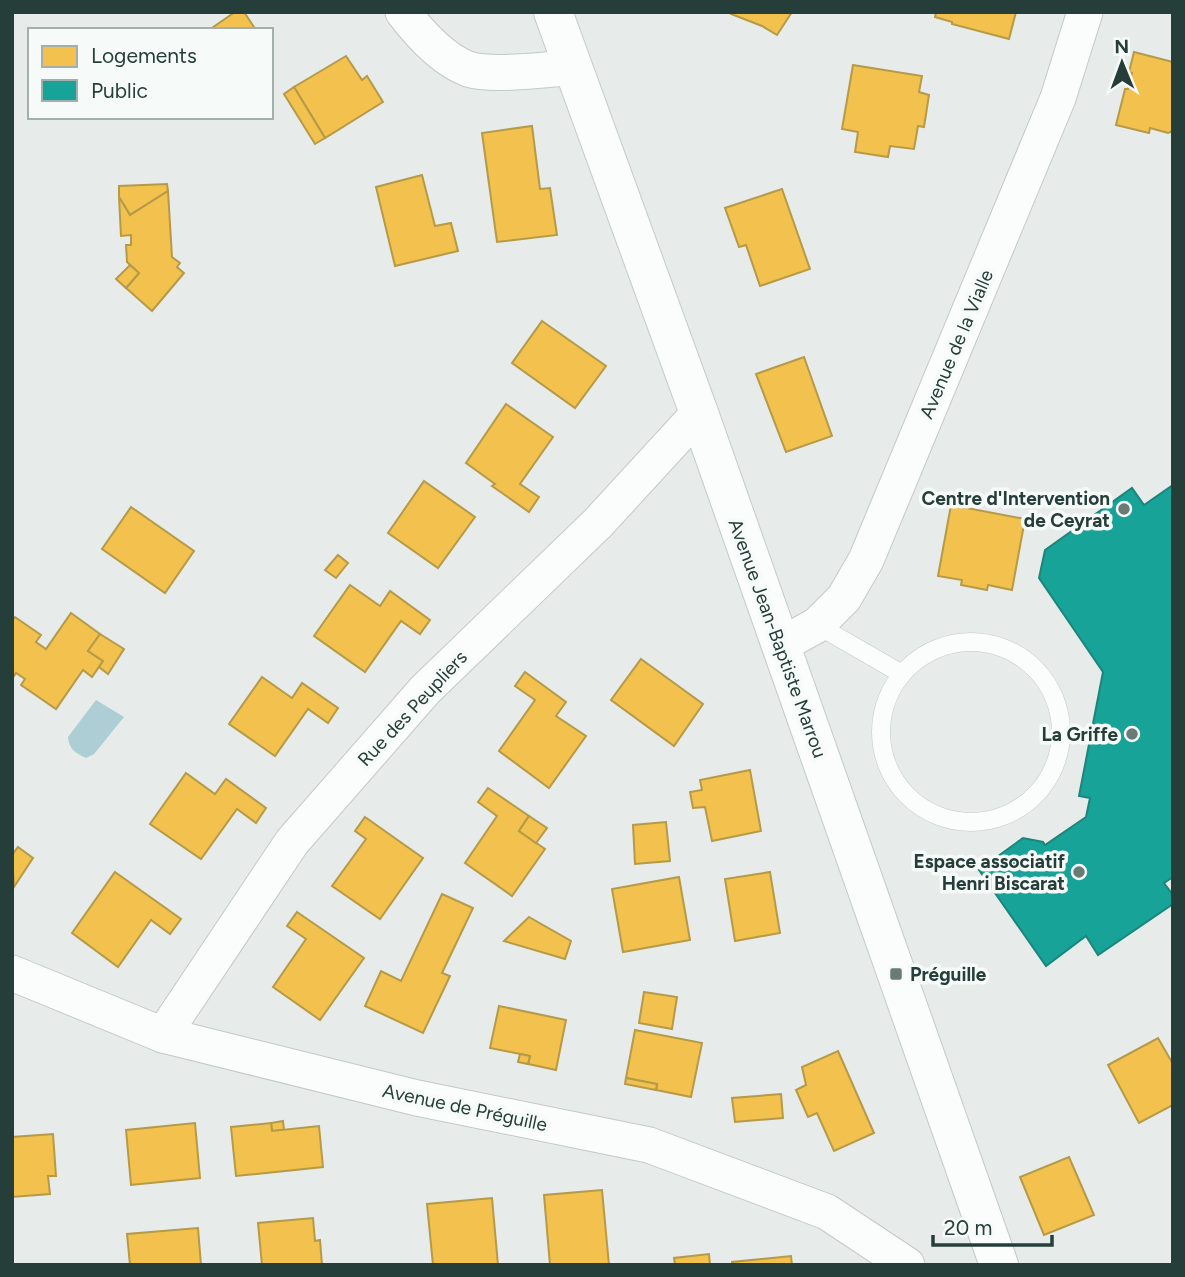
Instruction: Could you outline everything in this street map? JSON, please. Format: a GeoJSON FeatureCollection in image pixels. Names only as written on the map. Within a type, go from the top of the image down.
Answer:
{"type":"FeatureCollection","features":[{"type":"Feature","properties":{"kind":"main road","name":"Avenue Jean-Baptiste Marrou"},"geometry":{"type":"LineString","coordinates":[[553,12],[699,413],[999,1265]]}},
{"type":"Feature","properties":{"kind":"street"},"geometry":{"type":"LineString","coordinates":[[402,12],[438,51],[469,69],[503,72],[572,68]]}},
{"type":"Feature","properties":{"kind":"street","name":"Avenue de la Vialle"},"geometry":{"type":"LineString","coordinates":[[781,645],[817,625],[844,598],[866,560],[1058,98],[1085,12]]}},
{"type":"Feature","properties":{"kind":"street","name":"Rue des Peupliers"},"geometry":{"type":"LineString","coordinates":[[163,1035],[292,842],[425,690],[598,523],[699,413]]}},
{"type":"Feature","properties":{"kind":"street","name":"Avenue de Préguille"},"geometry":{"type":"LineString","coordinates":[[12,973],[163,1035],[417,1098],[649,1144],[827,1212],[907,1265]]}},
{"type":"Feature","properties":{"kind":"lane"},"geometry":{"type":"LineString","coordinates":[[817,625],[902,674]]}},
{"type":"Feature","properties":{"kind":"lane"},"geometry":{"type":"LineString","coordinates":[[961,642],[997,646],[1024,659],[1050,689],[1056,700],[1061,724],[1060,747],[1055,766],[1047,781],[1031,799],[1009,814],[977,822],[945,818],[921,807],[902,790],[888,768],[881,738],[883,711],[890,691],[902,674],[928,653],[961,642]]}},
{"type":"Feature","properties":{"kind":"water"},"geometry":{"type":"Polygon","coordinates":[[[96,700],[124,717],[94,754],[86,758],[73,750],[68,737],[96,700]]]}},
{"type":"Feature","properties":{"kind":"building: Logements"},"geometry":{"type":"Polygon","coordinates":[[[235,12],[244,12],[255,28],[212,28],[235,12]]]}},
{"type":"Feature","properties":{"kind":"building: Logements"},"geometry":{"type":"Polygon","coordinates":[[[792,12],[777,35],[731,14],[792,12]]]}},
{"type":"Feature","properties":{"kind":"building: Logements"},"geometry":{"type":"Polygon","coordinates":[[[936,12],[1016,12],[1009,39],[952,24],[935,17],[936,12]]]}},
{"type":"Feature","properties":{"kind":"building: Logements"},"geometry":{"type":"Polygon","coordinates":[[[1134,52],[1173,62],[1173,131],[1168,133],[1150,128],[1149,133],[1116,125],[1132,73],[1129,72],[1134,52]]]}},
{"type":"Feature","properties":{"kind":"building: Logements"},"geometry":{"type":"Polygon","coordinates":[[[346,56],[362,80],[367,76],[383,102],[325,138],[294,87],[346,56]]]}},
{"type":"Feature","properties":{"kind":"building: Logements"},"geometry":{"type":"Polygon","coordinates":[[[853,65],[922,76],[919,92],[929,95],[924,127],[918,126],[914,149],[890,146],[888,157],[855,152],[858,132],[842,129],[853,65]]]}},
{"type":"Feature","properties":{"kind":"building: Logements"},"geometry":{"type":"Polygon","coordinates":[[[294,87],[325,138],[315,144],[284,94],[294,87]]]}},
{"type":"Feature","properties":{"kind":"building: Logements"},"geometry":{"type":"Polygon","coordinates":[[[532,126],[540,189],[550,188],[557,235],[497,242],[482,133],[532,126]]]}},
{"type":"Feature","properties":{"kind":"building: Logements"},"geometry":{"type":"Polygon","coordinates":[[[422,175],[435,226],[451,223],[458,251],[395,266],[376,187],[422,175]]]}},
{"type":"Feature","properties":{"kind":"building: Logements"},"geometry":{"type":"Polygon","coordinates":[[[167,184],[168,191],[130,215],[119,197],[119,186],[167,184]]]}},
{"type":"Feature","properties":{"kind":"building: Logements"},"geometry":{"type":"Polygon","coordinates":[[[782,189],[810,269],[760,286],[746,245],[739,247],[725,208],[782,189]]]}},
{"type":"Feature","properties":{"kind":"building: Logements"},"geometry":{"type":"Polygon","coordinates":[[[168,191],[172,257],[180,263],[177,267],[184,273],[152,311],[126,288],[139,273],[127,262],[126,245],[131,245],[131,235],[121,236],[119,197],[130,215],[168,191]]]}},
{"type":"Feature","properties":{"kind":"building: Logements"},"geometry":{"type":"Polygon","coordinates":[[[130,265],[139,273],[126,288],[116,279],[130,265]]]}},
{"type":"Feature","properties":{"kind":"building: Logements"},"geometry":{"type":"Polygon","coordinates":[[[542,321],[606,366],[575,408],[512,363],[542,321]]]}},
{"type":"Feature","properties":{"kind":"building: Logements"},"geometry":{"type":"Polygon","coordinates":[[[804,357],[832,436],[786,452],[756,374],[804,357]]]}},
{"type":"Feature","properties":{"kind":"building: Logements"},"geometry":{"type":"Polygon","coordinates":[[[506,404],[553,437],[520,484],[539,497],[529,512],[492,486],[495,484],[466,463],[506,404]]]}},
{"type":"Feature","properties":{"kind":"building: Logements"},"geometry":{"type":"Polygon","coordinates":[[[424,481],[475,517],[438,568],[388,533],[424,481]]]}},
{"type":"Feature","properties":{"kind":"building: Logements"},"geometry":{"type":"Polygon","coordinates":[[[951,505],[1025,519],[1012,590],[988,585],[987,590],[961,585],[962,580],[938,576],[951,505]]]}},
{"type":"Feature","properties":{"kind":"building: Logements"},"geometry":{"type":"Polygon","coordinates":[[[131,507],[194,551],[165,593],[102,549],[131,507]]]}},
{"type":"Feature","properties":{"kind":"building: Logements"},"geometry":{"type":"Polygon","coordinates":[[[338,555],[348,563],[336,578],[325,570],[338,555]]]}},
{"type":"Feature","properties":{"kind":"building: Logements"},"geometry":{"type":"Polygon","coordinates":[[[350,585],[380,606],[390,591],[430,620],[420,634],[401,621],[365,672],[314,636],[350,585]]]}},
{"type":"Feature","properties":{"kind":"building: Logements"},"geometry":{"type":"Polygon","coordinates":[[[71,613],[100,634],[88,651],[103,661],[92,677],[83,670],[56,709],[21,685],[25,679],[16,673],[12,679],[12,621],[15,617],[41,635],[36,642],[46,649],[71,613]]]}},
{"type":"Feature","properties":{"kind":"building: Logements"},"geometry":{"type":"Polygon","coordinates":[[[100,634],[124,649],[108,674],[99,667],[103,661],[88,651],[100,634]]]}},
{"type":"Feature","properties":{"kind":"building: Logements"},"geometry":{"type":"Polygon","coordinates":[[[641,659],[703,704],[674,746],[611,700],[641,659]]]}},
{"type":"Feature","properties":{"kind":"building: Logements"},"geometry":{"type":"Polygon","coordinates":[[[525,672],[566,702],[556,716],[586,736],[549,788],[499,751],[535,700],[515,686],[525,672]]]}},
{"type":"Feature","properties":{"kind":"building: Logements"},"geometry":{"type":"Polygon","coordinates":[[[262,677],[292,698],[302,683],[338,708],[328,723],[308,709],[275,756],[229,724],[262,677]]]}},
{"type":"Feature","properties":{"kind":"building: Logements"},"geometry":{"type":"Polygon","coordinates":[[[750,770],[761,831],[712,841],[705,807],[693,808],[690,792],[702,790],[700,780],[750,770]]]}},
{"type":"Feature","properties":{"kind":"building: Logements"},"geometry":{"type":"Polygon","coordinates":[[[186,773],[215,794],[226,779],[266,808],[256,823],[237,809],[201,859],[150,824],[186,773]]]}},
{"type":"Feature","properties":{"kind":"building: Logements"},"geometry":{"type":"Polygon","coordinates":[[[488,788],[529,816],[519,831],[545,849],[512,896],[465,863],[497,816],[478,802],[488,788]]]}},
{"type":"Feature","properties":{"kind":"building: Logements"},"geometry":{"type":"Polygon","coordinates":[[[529,816],[547,828],[536,843],[519,831],[529,816]]]}},
{"type":"Feature","properties":{"kind":"building: Logements"},"geometry":{"type":"Polygon","coordinates":[[[365,817],[423,858],[380,919],[332,886],[366,839],[355,831],[365,817]]]}},
{"type":"Feature","properties":{"kind":"building: Logements"},"geometry":{"type":"Polygon","coordinates":[[[666,822],[670,861],[635,864],[633,825],[666,822]]]}},
{"type":"Feature","properties":{"kind":"building: Logements"},"geometry":{"type":"Polygon","coordinates":[[[18,847],[33,858],[14,887],[12,855],[18,847]]]}},
{"type":"Feature","properties":{"kind":"building: Logements"},"geometry":{"type":"Polygon","coordinates":[[[115,872],[181,919],[170,934],[151,920],[118,967],[72,933],[115,872]]]}},
{"type":"Feature","properties":{"kind":"building: Logements"},"geometry":{"type":"Polygon","coordinates":[[[770,872],[780,933],[735,941],[725,879],[770,872]]]}},
{"type":"Feature","properties":{"kind":"building: Logements"},"geometry":{"type":"Polygon","coordinates":[[[679,877],[690,940],[623,952],[612,889],[679,877]]]}},
{"type":"Feature","properties":{"kind":"building: Logements"},"geometry":{"type":"Polygon","coordinates":[[[442,894],[473,908],[442,973],[450,976],[423,1033],[365,1006],[381,971],[401,981],[442,894]]]}},
{"type":"Feature","properties":{"kind":"building: Logements"},"geometry":{"type":"Polygon","coordinates":[[[297,912],[364,958],[320,1020],[273,987],[306,939],[287,926],[297,912]]]}},
{"type":"Feature","properties":{"kind":"building: Logements"},"geometry":{"type":"Polygon","coordinates":[[[529,917],[571,941],[565,959],[504,941],[529,917]]]}},
{"type":"Feature","properties":{"kind":"building: Logements"},"geometry":{"type":"Polygon","coordinates":[[[644,992],[677,997],[672,1029],[639,1023],[644,992]]]}},
{"type":"Feature","properties":{"kind":"building: Logements"},"geometry":{"type":"Polygon","coordinates":[[[499,1006],[566,1020],[556,1070],[528,1064],[530,1056],[490,1048],[499,1006]]]}},
{"type":"Feature","properties":{"kind":"building: Logements"},"geometry":{"type":"Polygon","coordinates":[[[635,1030],[702,1043],[691,1097],[656,1090],[657,1084],[626,1078],[635,1030]]]}},
{"type":"Feature","properties":{"kind":"building: Logements"},"geometry":{"type":"Polygon","coordinates":[[[1158,1038],[1173,1064],[1173,1105],[1139,1123],[1108,1065],[1158,1038]]]}},
{"type":"Feature","properties":{"kind":"building: Logements"},"geometry":{"type":"Polygon","coordinates":[[[838,1051],[874,1133],[834,1151],[817,1113],[808,1117],[796,1090],[806,1085],[802,1067],[838,1051]]]}},
{"type":"Feature","properties":{"kind":"building: Logements"},"geometry":{"type":"Polygon","coordinates":[[[520,1054],[530,1056],[528,1064],[518,1062],[520,1054]]]}},
{"type":"Feature","properties":{"kind":"building: Logements"},"geometry":{"type":"Polygon","coordinates":[[[626,1078],[657,1084],[656,1090],[625,1084],[626,1078]]]}},
{"type":"Feature","properties":{"kind":"building: Logements"},"geometry":{"type":"Polygon","coordinates":[[[781,1094],[783,1118],[735,1122],[732,1098],[781,1094]]]}},
{"type":"Feature","properties":{"kind":"building: Logements"},"geometry":{"type":"Polygon","coordinates":[[[283,1121],[284,1130],[272,1131],[271,1123],[283,1121]]]}},
{"type":"Feature","properties":{"kind":"building: Logements"},"geometry":{"type":"Polygon","coordinates":[[[195,1123],[200,1178],[131,1185],[126,1130],[195,1123]]]}},
{"type":"Feature","properties":{"kind":"building: Logements"},"geometry":{"type":"Polygon","coordinates":[[[271,1123],[272,1131],[319,1126],[323,1167],[236,1176],[231,1127],[271,1123]]]}},
{"type":"Feature","properties":{"kind":"building: Logements"},"geometry":{"type":"Polygon","coordinates":[[[53,1134],[56,1176],[48,1176],[50,1194],[12,1197],[12,1137],[53,1134]]]}},
{"type":"Feature","properties":{"kind":"building: Logements"},"geometry":{"type":"Polygon","coordinates":[[[1069,1157],[1094,1215],[1044,1235],[1020,1177],[1069,1157]]]}},
{"type":"Feature","properties":{"kind":"building: Logements"},"geometry":{"type":"Polygon","coordinates":[[[602,1190],[609,1265],[550,1265],[544,1195],[602,1190]]]}},
{"type":"Feature","properties":{"kind":"building: Logements"},"geometry":{"type":"Polygon","coordinates":[[[492,1198],[498,1265],[433,1265],[427,1204],[492,1198]]]}},
{"type":"Feature","properties":{"kind":"building: Logements"},"geometry":{"type":"Polygon","coordinates":[[[313,1218],[315,1241],[320,1240],[322,1265],[262,1265],[258,1223],[313,1218]]]}},
{"type":"Feature","properties":{"kind":"building: Logements"},"geometry":{"type":"Polygon","coordinates":[[[198,1228],[201,1265],[130,1265],[127,1234],[198,1228]]]}},
{"type":"Feature","properties":{"kind":"building: Logements"},"geometry":{"type":"Polygon","coordinates":[[[709,1254],[710,1265],[675,1265],[674,1258],[709,1254]]]}},
{"type":"Feature","properties":{"kind":"building: Logements"},"geometry":{"type":"Polygon","coordinates":[[[791,1256],[792,1265],[732,1265],[732,1262],[791,1256]]]}},
{"type":"Feature","properties":{"kind":"building: Public","name":"La Griffe"},"geometry":{"type":"Polygon","coordinates":[[[1173,485],[1173,877],[1164,883],[1173,895],[1173,904],[1098,955],[1086,936],[1046,966],[979,870],[1023,838],[1043,842],[1045,845],[1086,817],[1090,798],[1079,796],[1103,672],[1039,578],[1045,550],[1132,488],[1144,505],[1173,485]]]}},
{"type":"Feature","properties":{"kind":"place","name":"Centre d'Intervention de Ceyrat"},"geometry":{"type":"Point","coordinates":[1124,509]}},
{"type":"Feature","properties":{"kind":"place","name":"La Griffe"},"geometry":{"type":"Point","coordinates":[1132,734]}},
{"type":"Feature","properties":{"kind":"place","name":"Espace associatif Henri Biscarat"},"geometry":{"type":"Point","coordinates":[1079,872]}},
{"type":"Feature","properties":{"kind":"place","name":"Préguille"},"geometry":{"type":"Point","coordinates":[896,974]}}]}
